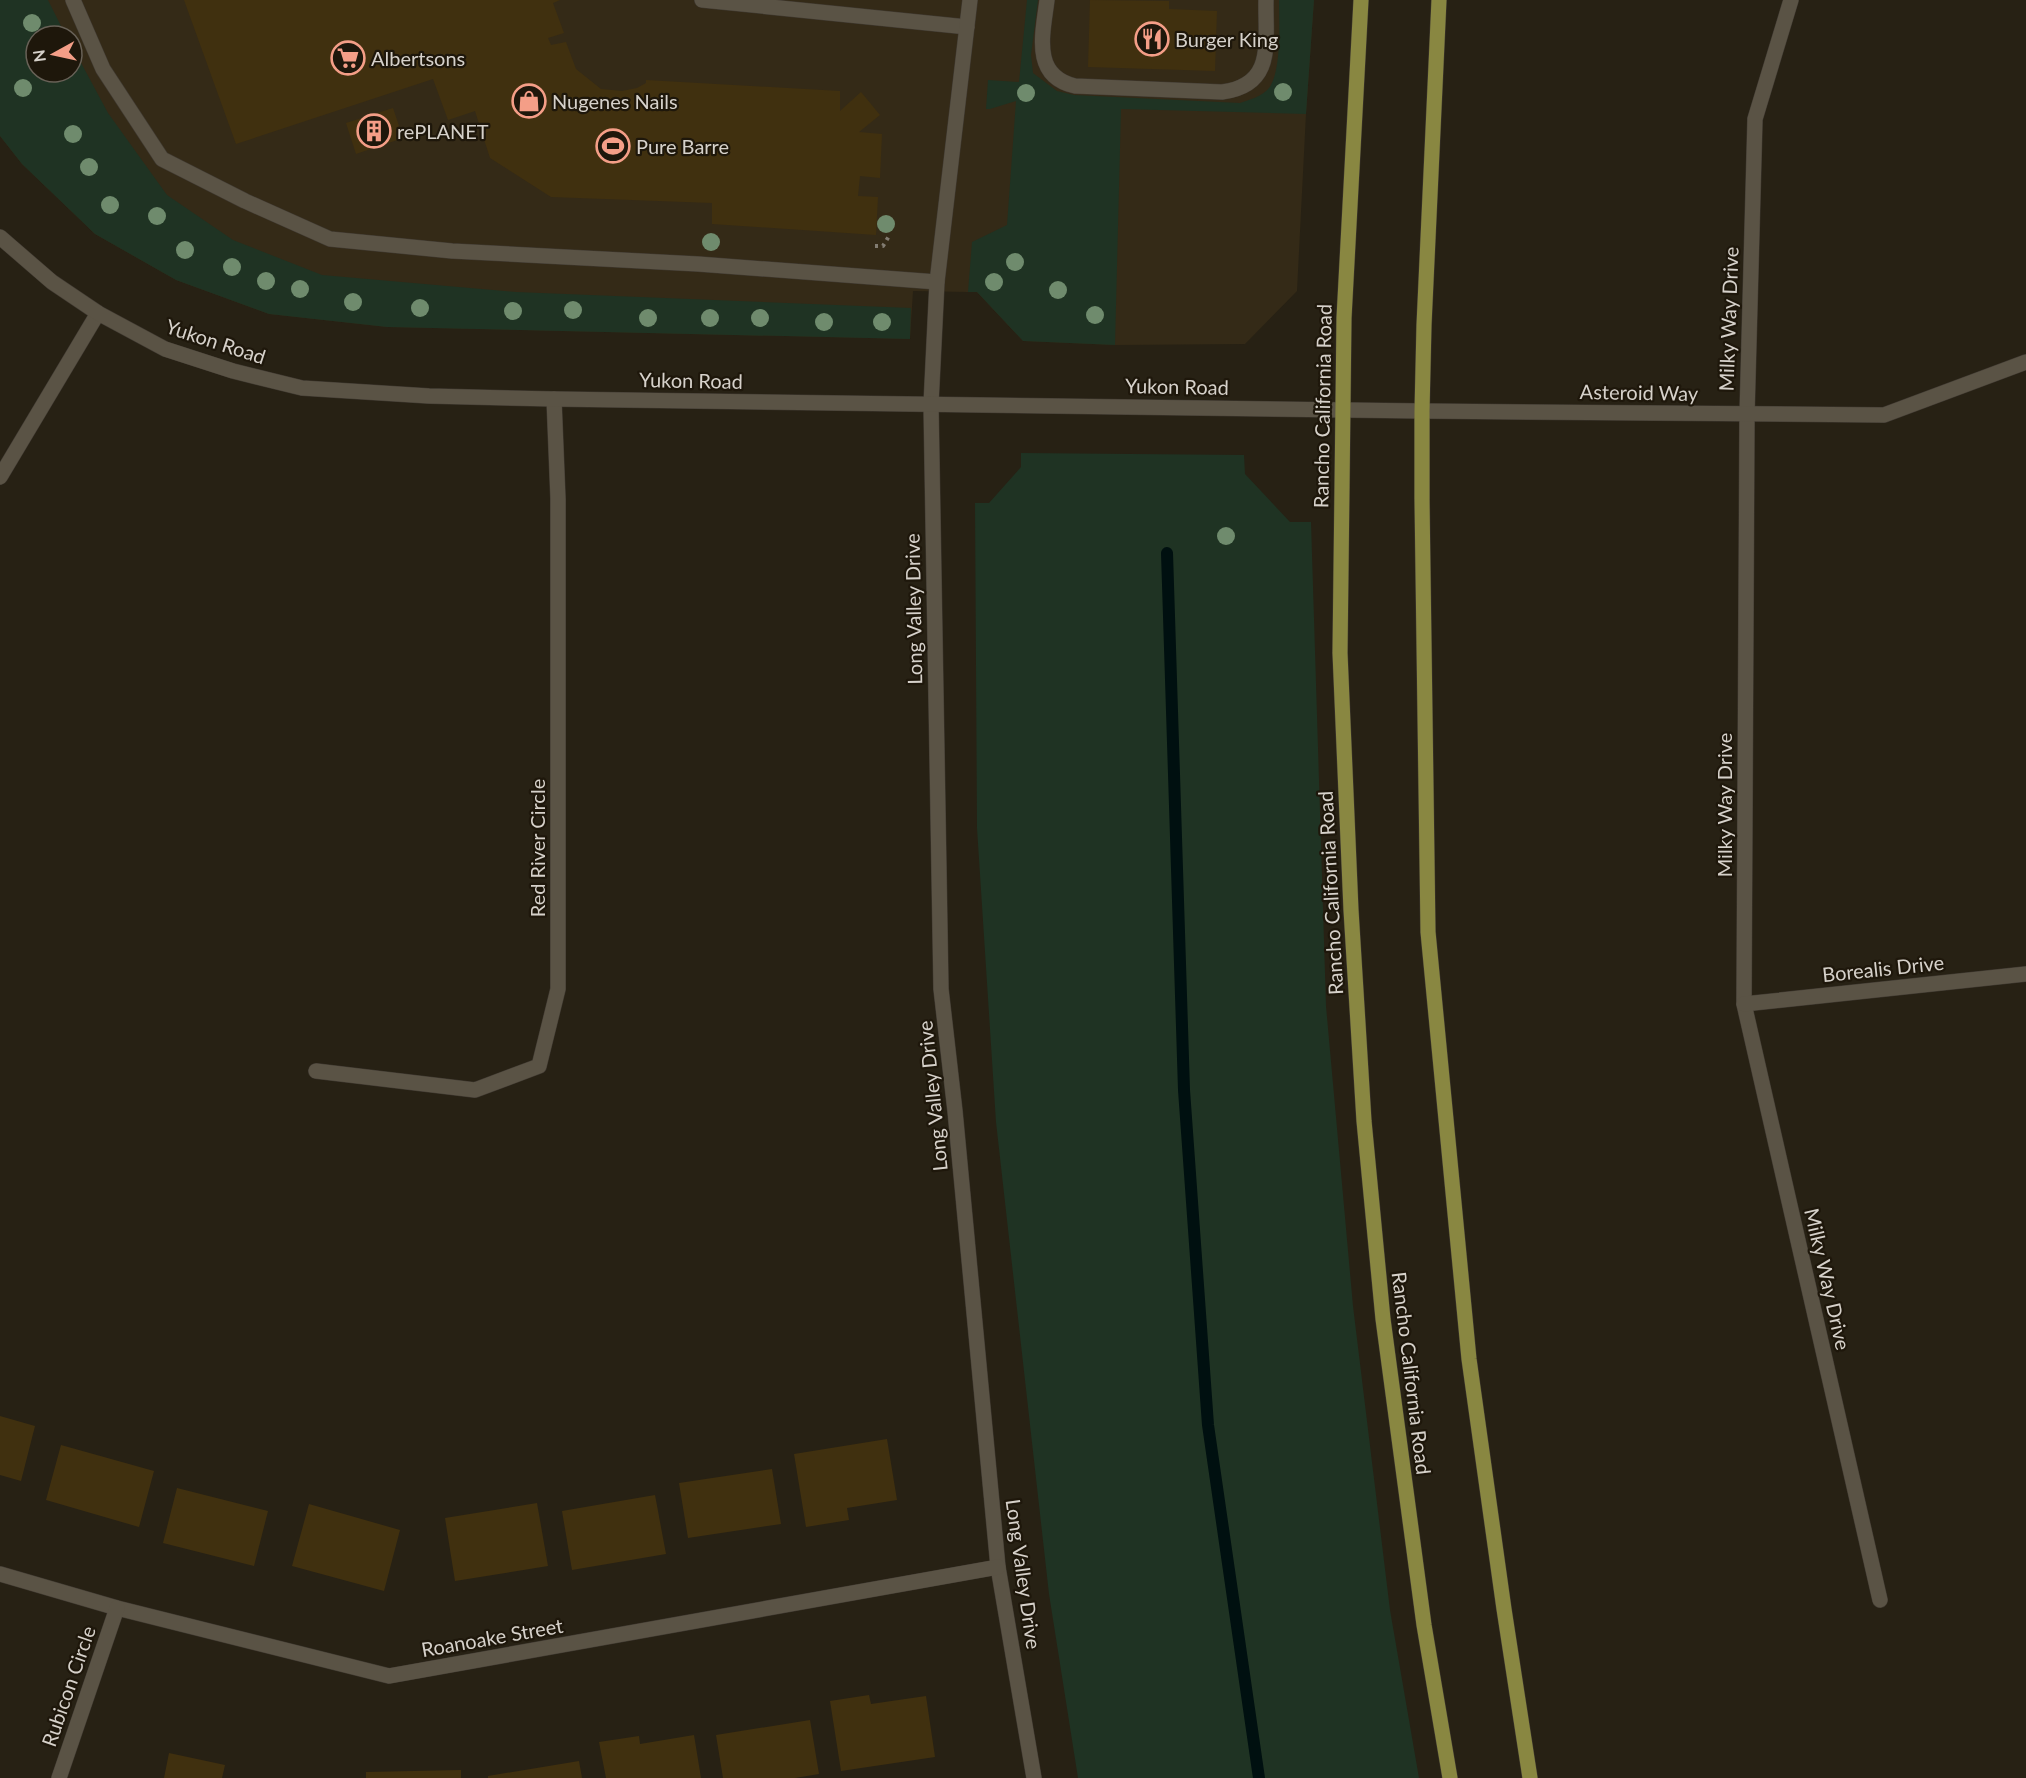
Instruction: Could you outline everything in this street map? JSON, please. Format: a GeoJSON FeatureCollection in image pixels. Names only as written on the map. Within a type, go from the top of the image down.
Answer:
{"type":"FeatureCollection","features":[{"type":"Feature","properties":{"kind":"main road","name":"Rancho California Road"},"geometry":{"type":"LineString","coordinates":[[1361,0],[1344,318],[1342,410],[1340,653],[1350,898],[1364,1121],[1383,1319],[1424,1625],[1450,1778]]}},
{"type":"Feature","properties":{"kind":"main road"},"geometry":{"type":"LineString","coordinates":[[1439,0],[1422,411],[1428,932],[1469,1359],[1530,1778]]}},
{"type":"Feature","properties":{"kind":"street"},"geometry":{"type":"LineString","coordinates":[[73,0],[102,69],[162,159],[245,201],[330,239],[452,251],[698,264],[937,282]]}},
{"type":"Feature","properties":{"kind":"street"},"geometry":{"type":"LineString","coordinates":[[702,0],[967,27]]}},
{"type":"Feature","properties":{"kind":"street","name":"Long Valley Drive"},"geometry":{"type":"LineString","coordinates":[[970,0],[937,282],[931,404],[941,989],[957,1123],[998,1567],[1034,1778]]}},
{"type":"Feature","properties":{"kind":"street"},"geometry":{"type":"LineString","coordinates":[[1047,0],[1042,53],[1048,69],[1064,83],[1075,86],[1222,92],[1238,90],[1249,84],[1257,76],[1264,63],[1266,0]]}},
{"type":"Feature","properties":{"kind":"street","name":"Milky Way Drive"},"geometry":{"type":"LineString","coordinates":[[1791,0],[1755,119],[1747,415],[1744,1004],[1880,1600]]}},
{"type":"Feature","properties":{"kind":"street","name":"Yukon Road"},"geometry":{"type":"LineString","coordinates":[[0,237],[52,282],[99,313],[165,349],[233,371],[302,388],[429,396],[554,399],[1422,411]]}},
{"type":"Feature","properties":{"kind":"street"},"geometry":{"type":"LineString","coordinates":[[0,477],[99,313]]}},
{"type":"Feature","properties":{"kind":"street","name":"Asteroid Way"},"geometry":{"type":"LineString","coordinates":[[1422,411],[1884,415],[2026,362]]}},
{"type":"Feature","properties":{"kind":"street","name":"Red River Circle"},"geometry":{"type":"LineString","coordinates":[[316,1071],[475,1090],[539,1066],[558,989],[558,499],[554,399]]}},
{"type":"Feature","properties":{"kind":"street","name":"Borealis Drive"},"geometry":{"type":"LineString","coordinates":[[1744,1004],[2026,974]]}},
{"type":"Feature","properties":{"kind":"street","name":"Roanoake Street"},"geometry":{"type":"LineString","coordinates":[[0,1574],[117,1608],[389,1676],[998,1567]]}},
{"type":"Feature","properties":{"kind":"street","name":"Rubicon Circle"},"geometry":{"type":"LineString","coordinates":[[59,1778],[117,1608]]}},
{"type":"Feature","properties":{"kind":"path"},"geometry":{"type":"LineString","coordinates":[[875,246],[883,246],[888,237]]}},
{"type":"Feature","properties":{"kind":"shaded area"},"geometry":{"type":"Polygon","coordinates":[[[0,0],[1314,0],[1297,291],[1245,344],[1115,345],[1023,341],[977,292],[913,291],[910,339],[387,327],[269,314],[176,280],[95,234],[22,164],[0,136],[0,0]]]}},
{"type":"Feature","properties":{"kind":"green space"},"geometry":{"type":"Polygon","coordinates":[[[0,0],[48,0],[60,24],[24,24],[24,84],[84,84],[84,68],[108,113],[167,195],[233,240],[322,275],[516,292],[911,308],[910,339],[387,327],[269,314],[176,280],[95,234],[22,164],[0,136],[0,0]]]}},
{"type":"Feature","properties":{"kind":"green space"},"geometry":{"type":"Polygon","coordinates":[[[1027,0],[1038,0],[1031,55],[1033,73],[1057,91],[1074,95],[1240,103],[1263,93],[1273,80],[1279,46],[1279,0],[1314,0],[1306,114],[1121,109],[1115,345],[1023,341],[977,292],[968,292],[972,242],[1007,225],[1016,101],[986,109],[988,80],[1019,82],[1027,0]]]}},
{"type":"Feature","properties":{"kind":"green space"},"geometry":{"type":"Polygon","coordinates":[[[1021,453],[1244,455],[1245,474],[1290,522],[1311,522],[1326,1006],[1353,1306],[1390,1610],[1419,1778],[1078,1778],[1049,1594],[996,1122],[977,828],[975,503],[989,503],[1021,467],[1021,453]]]}},
{"type":"Feature","properties":{"kind":"building"},"geometry":{"type":"Polygon","coordinates":[[[184,0],[560,0],[553,3],[564,33],[548,38],[551,45],[566,42],[576,69],[601,89],[622,91],[637,88],[646,83],[646,80],[840,91],[840,111],[861,92],[880,115],[859,132],[882,134],[880,178],[860,176],[858,196],[878,197],[876,235],[712,224],[712,203],[551,197],[490,158],[475,111],[448,120],[433,79],[236,144],[184,0]]]}},
{"type":"Feature","properties":{"kind":"building","name":"Burger King"},"geometry":{"type":"Polygon","coordinates":[[[1090,0],[1169,1],[1169,9],[1217,11],[1215,71],[1088,67],[1090,0]]]}},
{"type":"Feature","properties":{"kind":"building","name":"rePLANET"},"geometry":{"type":"Polygon","coordinates":[[[393,108],[403,138],[356,154],[346,123],[393,108]]]}},
{"type":"Feature","properties":{"kind":"building"},"geometry":{"type":"Polygon","coordinates":[[[0,1416],[35,1426],[21,1481],[0,1475],[0,1416]]]}},
{"type":"Feature","properties":{"kind":"building"},"geometry":{"type":"Polygon","coordinates":[[[887,1439],[897,1500],[847,1508],[849,1520],[806,1527],[794,1454],[887,1439]]]}},
{"type":"Feature","properties":{"kind":"building"},"geometry":{"type":"Polygon","coordinates":[[[61,1445],[154,1471],[139,1527],[46,1500],[61,1445]]]}},
{"type":"Feature","properties":{"kind":"building"},"geometry":{"type":"Polygon","coordinates":[[[772,1469],[781,1524],[688,1538],[679,1483],[772,1469]]]}},
{"type":"Feature","properties":{"kind":"building"},"geometry":{"type":"Polygon","coordinates":[[[177,1488],[268,1511],[254,1566],[163,1543],[177,1488]]]}},
{"type":"Feature","properties":{"kind":"building"},"geometry":{"type":"Polygon","coordinates":[[[655,1495],[666,1554],[572,1570],[562,1511],[655,1495]]]}},
{"type":"Feature","properties":{"kind":"building"},"geometry":{"type":"Polygon","coordinates":[[[537,1503],[548,1566],[455,1581],[445,1518],[537,1503]]]}},
{"type":"Feature","properties":{"kind":"building"},"geometry":{"type":"Polygon","coordinates":[[[309,1504],[400,1530],[384,1591],[292,1566],[309,1504]]]}},
{"type":"Feature","properties":{"kind":"building"},"geometry":{"type":"Polygon","coordinates":[[[869,1695],[871,1704],[926,1696],[935,1757],[841,1771],[830,1701],[869,1695]]]}},
{"type":"Feature","properties":{"kind":"building"},"geometry":{"type":"Polygon","coordinates":[[[810,1720],[819,1774],[795,1778],[723,1778],[716,1735],[810,1720]]]}},
{"type":"Feature","properties":{"kind":"building"},"geometry":{"type":"Polygon","coordinates":[[[694,1735],[701,1778],[606,1778],[599,1742],[639,1736],[640,1744],[694,1735]]]}},
{"type":"Feature","properties":{"kind":"building"},"geometry":{"type":"Polygon","coordinates":[[[169,1753],[225,1765],[222,1778],[164,1778],[169,1753]]]}},
{"type":"Feature","properties":{"kind":"building"},"geometry":{"type":"Polygon","coordinates":[[[579,1761],[582,1778],[488,1778],[488,1776],[579,1761]]]}},
{"type":"Feature","properties":{"kind":"building"},"geometry":{"type":"Polygon","coordinates":[[[461,1770],[461,1778],[366,1778],[366,1772],[461,1770]]]}},
{"type":"Feature","properties":{"kind":"waterway"},"geometry":{"type":"LineString","coordinates":[[1167,553],[1184,1090],[1208,1425],[1259,1778]]}},
{"type":"Feature","properties":{"kind":"place","name":"Burger King"},"geometry":{"type":"Point","coordinates":[1152,39]}},
{"type":"Feature","properties":{"kind":"place","name":"Albertsons"},"geometry":{"type":"Point","coordinates":[348,58]}},
{"type":"Feature","properties":{"kind":"place","name":"Nugenes Nails"},"geometry":{"type":"Point","coordinates":[529,101]}},
{"type":"Feature","properties":{"kind":"place","name":"rePLANET"},"geometry":{"type":"Point","coordinates":[374,131]}},
{"type":"Feature","properties":{"kind":"place","name":"Pure Barre"},"geometry":{"type":"Point","coordinates":[613,146]}}]}
